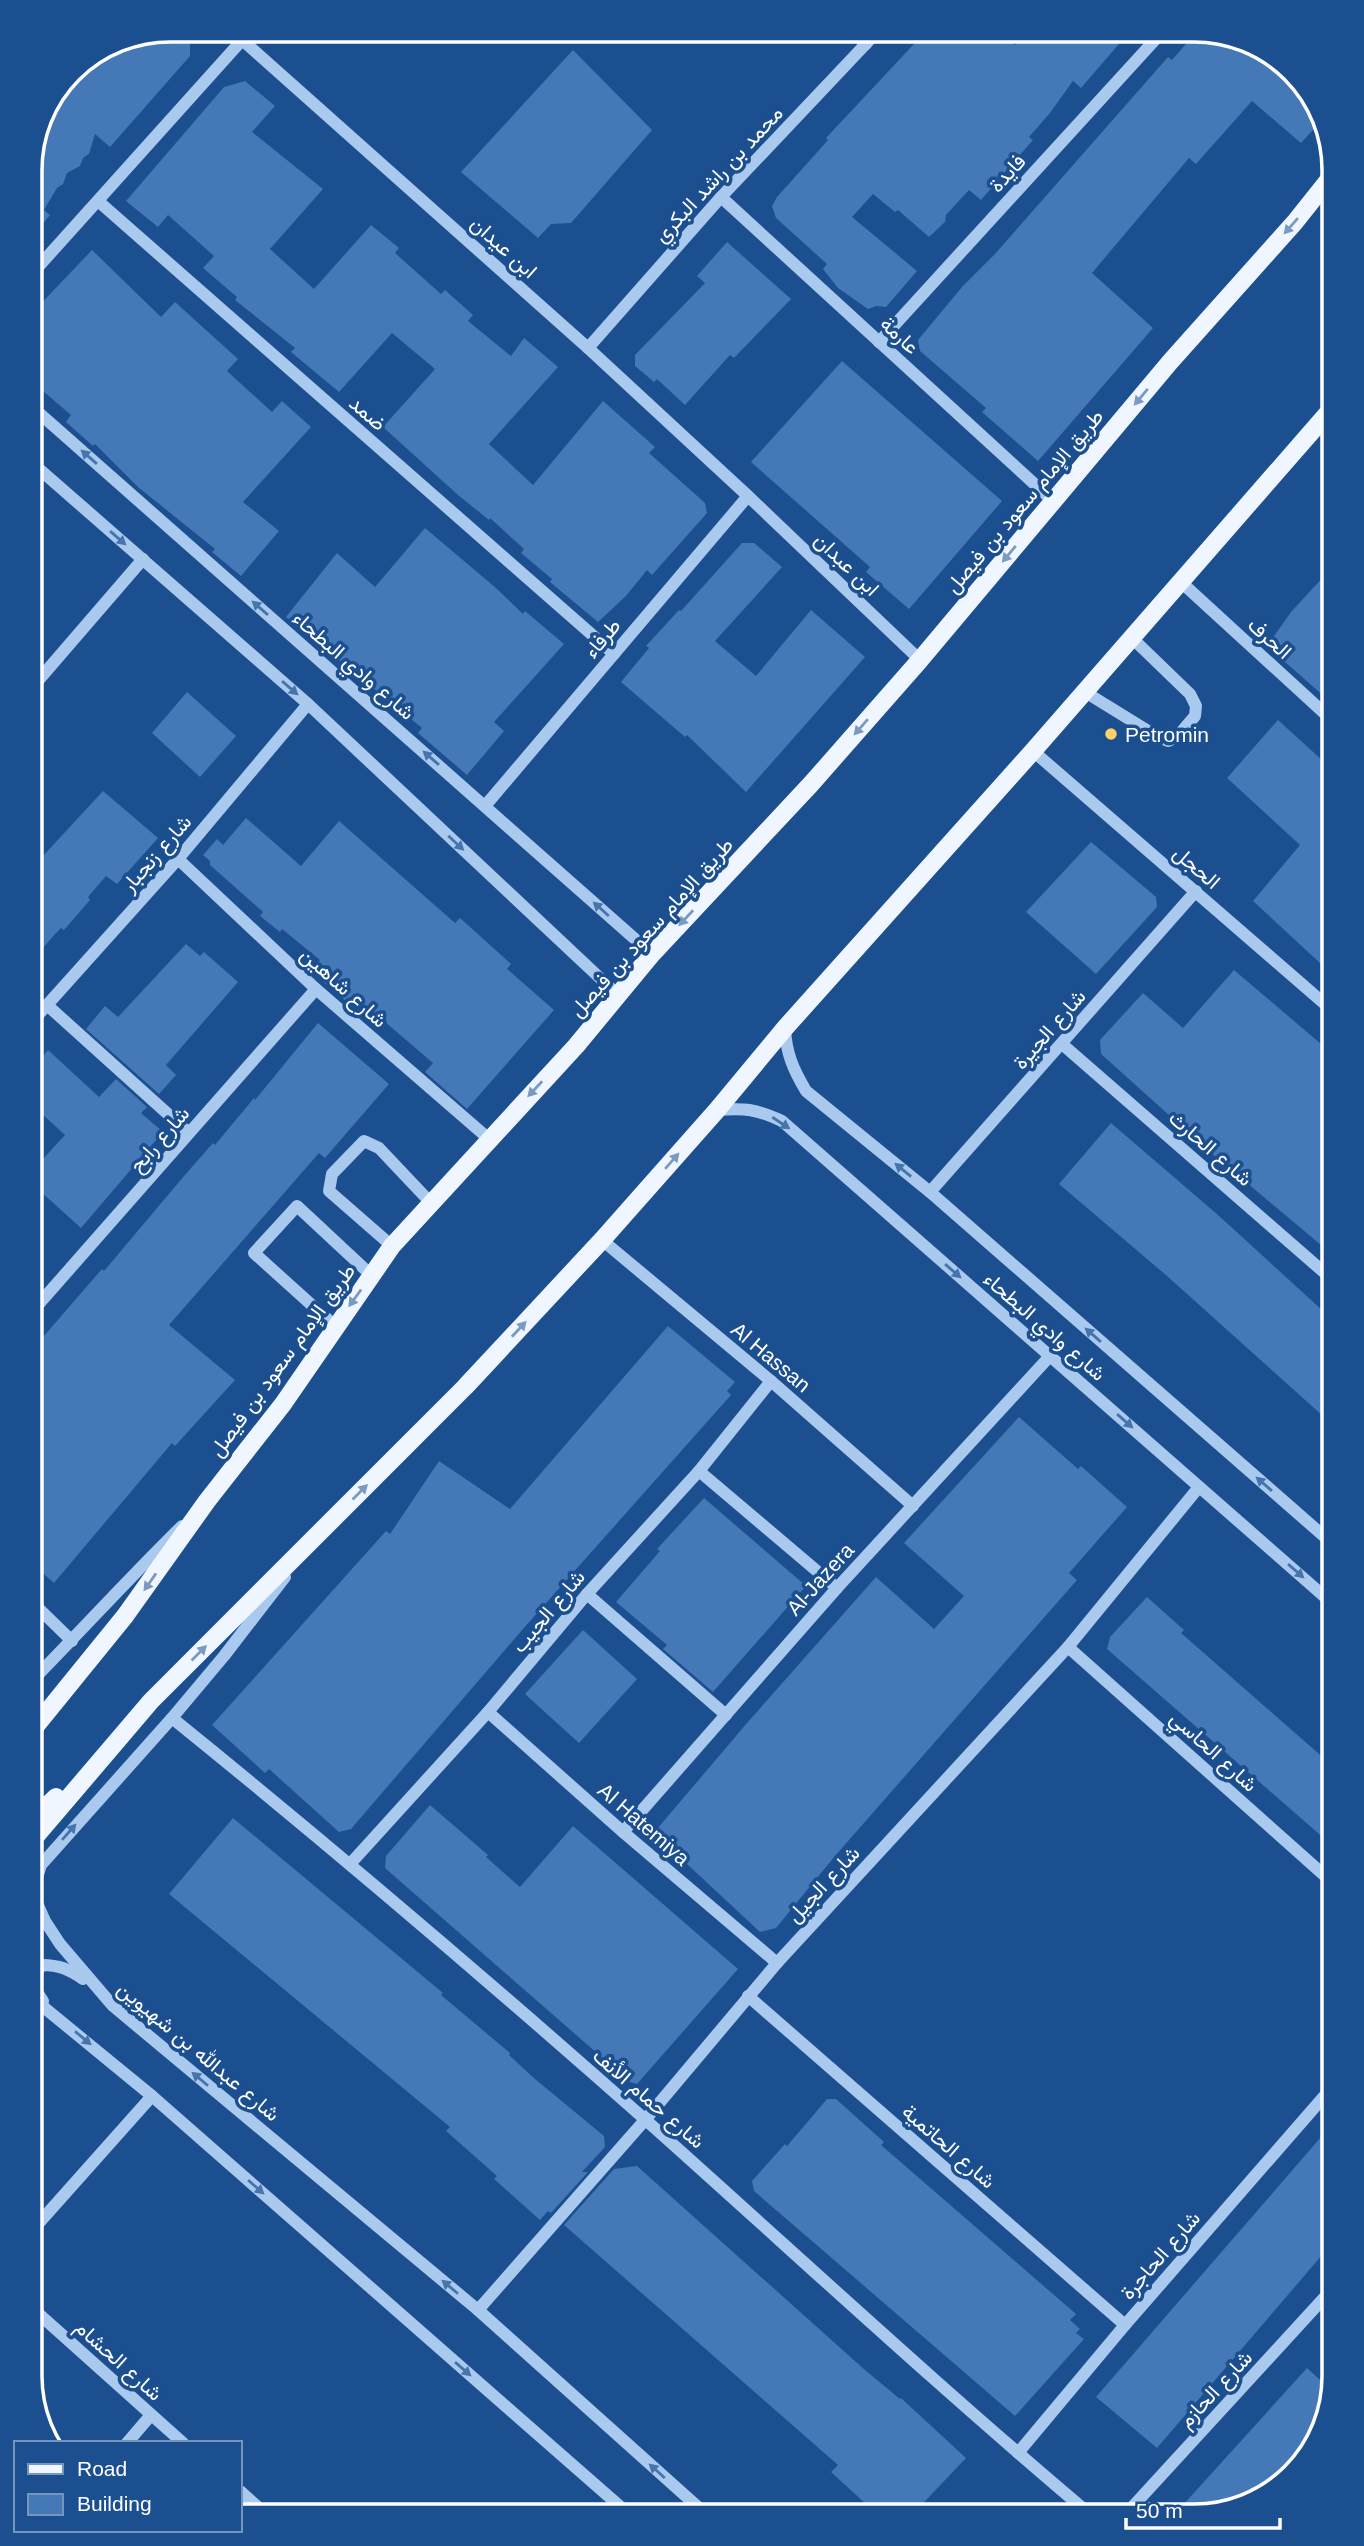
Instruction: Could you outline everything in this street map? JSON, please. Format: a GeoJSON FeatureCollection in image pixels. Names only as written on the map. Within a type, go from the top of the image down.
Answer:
{"type":"FeatureCollection","features":[{"type":"Feature","properties":{"kind":"main road","name":"طريق الإمام سعود بن فيصل"},"geometry":{"type":"LineString","coordinates":[[42,1719],[125,1616],[207,1501],[283,1404],[392,1246],[576,1046],[652,954],[811,784],[920,660],[1170,362],[1322,188]]}},
{"type":"Feature","properties":{"kind":"main road"},"geometry":{"type":"LineString","coordinates":[[42,1829],[151,1701],[465,1387],[602,1240],[717,1110],[785,1028],[1033,751],[1322,420]]}},
{"type":"Feature","properties":{"kind":"main road"},"geometry":{"type":"LineString","coordinates":[[42,1721],[44,1717]]}},
{"type":"Feature","properties":{"kind":"main road"},"geometry":{"type":"LineString","coordinates":[[42,1811],[115,1742]]}},
{"type":"Feature","properties":{"kind":"street"},"geometry":{"type":"LineString","coordinates":[[42,263],[240,42]]}},
{"type":"Feature","properties":{"kind":"street","name":"ابن عيدان"},"geometry":{"type":"LineString","coordinates":[[246,42],[588,348],[748,496]]}},
{"type":"Feature","properties":{"kind":"street","name":"فايدة"},"geometry":{"type":"LineString","coordinates":[[879,342],[1153,42]]}},
{"type":"Feature","properties":{"kind":"street","name":"محمد بن راشد البكري"},"geometry":{"type":"LineString","coordinates":[[588,348],[721,197],[866,44]]}},
{"type":"Feature","properties":{"kind":"street","name":"عارمة"},"geometry":{"type":"LineString","coordinates":[[721,197],[1053,501]]}},
{"type":"Feature","properties":{"kind":"street","name":"ضمد"},"geometry":{"type":"LineString","coordinates":[[98,201],[614,654]]}},
{"type":"Feature","properties":{"kind":"street","name":"شارع وادي البطحاء"},"geometry":{"type":"LineString","coordinates":[[42,416],[652,954]]}},
{"type":"Feature","properties":{"kind":"street"},"geometry":{"type":"LineString","coordinates":[[42,471],[308,704],[618,995]]}},
{"type":"Feature","properties":{"kind":"street","name":"طرفاء"},"geometry":{"type":"LineString","coordinates":[[485,806],[748,496]]}},
{"type":"Feature","properties":{"kind":"street","name":"ابن عبدان"},"geometry":{"type":"LineString","coordinates":[[748,496],[920,660]]}},
{"type":"Feature","properties":{"kind":"street"},"geometry":{"type":"LineString","coordinates":[[42,676],[143,559]]}},
{"type":"Feature","properties":{"kind":"street","name":"الحرف"},"geometry":{"type":"LineString","coordinates":[[1181,582],[1322,711]]}},
{"type":"Feature","properties":{"kind":"street"},"geometry":{"type":"LineString","coordinates":[[1085,692],[1158,737],[1168,741],[1177,737],[1195,716],[1196,706],[1190,694],[1132,638]]}},
{"type":"Feature","properties":{"kind":"street","name":"شارع زنجبار"},"geometry":{"type":"LineString","coordinates":[[42,1011],[178,859],[308,704]]}},
{"type":"Feature","properties":{"kind":"street","name":"الحجل"},"geometry":{"type":"LineString","coordinates":[[1033,751],[1322,1001]]}},
{"type":"Feature","properties":{"kind":"street","name":"شارع شاهين"},"geometry":{"type":"LineString","coordinates":[[178,859],[316,989],[489,1139]]}},
{"type":"Feature","properties":{"kind":"street","name":"شارع الجيرة"},"geometry":{"type":"LineString","coordinates":[[929,1192],[1196,891]]}},
{"type":"Feature","properties":{"kind":"street","name":"شارع رابح"},"geometry":{"type":"LineString","coordinates":[[42,1300],[316,989]]}},
{"type":"Feature","properties":{"kind":"street"},"geometry":{"type":"LineString","coordinates":[[47,1005],[190,1133]]}},
{"type":"Feature","properties":{"kind":"street","name":"شارع وادي البطحاء"},"geometry":{"type":"LineString","coordinates":[[785,1028],[789,1058],[806,1091],[929,1192],[1322,1535]]}},
{"type":"Feature","properties":{"kind":"street","name":"شارع الحارث"},"geometry":{"type":"LineString","coordinates":[[1062,1044],[1322,1270]]}},
{"type":"Feature","properties":{"kind":"street","name":"شارع وادي البطحاء"},"geometry":{"type":"LineString","coordinates":[[717,1110],[739,1108],[760,1111],[782,1121],[1322,1594]]}},
{"type":"Feature","properties":{"kind":"street"},"geometry":{"type":"LineString","coordinates":[[392,1246],[329,1191],[332,1174],[364,1140],[379,1148],[431,1203]]}},
{"type":"Feature","properties":{"kind":"street"},"geometry":{"type":"LineString","coordinates":[[335,1326],[254,1253],[297,1206],[371,1275]]}},
{"type":"Feature","properties":{"kind":"street","name":"Al Hassan"},"geometry":{"type":"LineString","coordinates":[[602,1240],[771,1381],[913,1506]]}},
{"type":"Feature","properties":{"kind":"street","name":"Al-Jazera"},"geometry":{"type":"LineString","coordinates":[[623,1832],[837,1588],[1050,1356]]}},
{"type":"Feature","properties":{"kind":"street","name":"شارع الجيب"},"geometry":{"type":"LineString","coordinates":[[351,1863],[488,1712],[587,1594],[699,1471],[771,1381]]}},
{"type":"Feature","properties":{"kind":"street"},"geometry":{"type":"LineString","coordinates":[[699,1471],[837,1588]]}},
{"type":"Feature","properties":{"kind":"street","name":"شارع الجيل"},"geometry":{"type":"LineString","coordinates":[[478,2310],[645,2120],[777,1963],[1068,1647],[1199,1486]]}},
{"type":"Feature","properties":{"kind":"street"},"geometry":{"type":"LineString","coordinates":[[42,1671],[122,1585],[207,1501]]}},
{"type":"Feature","properties":{"kind":"street","name":"شارع عبدالله بن شهيوين"},"geometry":{"type":"LineString","coordinates":[[42,1864],[224,1656],[315,1537]]}},
{"type":"Feature","properties":{"kind":"street"},"geometry":{"type":"LineString","coordinates":[[587,1594],[726,1715]]}},
{"type":"Feature","properties":{"kind":"street"},"geometry":{"type":"LineString","coordinates":[[42,1612],[72,1641]]}},
{"type":"Feature","properties":{"kind":"street","name":"شارع الحاسي"},"geometry":{"type":"LineString","coordinates":[[1068,1647],[1322,1873]]}},
{"type":"Feature","properties":{"kind":"street","name":"Al Hatemiya"},"geometry":{"type":"LineString","coordinates":[[488,1712],[777,1963]]}},
{"type":"Feature","properties":{"kind":"street","name":"شارع حمام الأنف"},"geometry":{"type":"LineString","coordinates":[[172,1718],[351,1863],[1078,2504]]}},
{"type":"Feature","properties":{"kind":"street","name":"شارع عبدالله بن شهيوين"},"geometry":{"type":"LineString","coordinates":[[42,1914],[60,1944],[113,2006],[478,2310],[695,2504]]}},
{"type":"Feature","properties":{"kind":"street"},"geometry":{"type":"LineString","coordinates":[[42,1965],[70,1969],[100,1992]]}},
{"type":"Feature","properties":{"kind":"street","name":"شارع الحاتمية"},"geometry":{"type":"LineString","coordinates":[[748,1996],[1125,2325]]}},
{"type":"Feature","properties":{"kind":"street"},"geometry":{"type":"LineString","coordinates":[[42,1999],[51,2012]]}},
{"type":"Feature","properties":{"kind":"street"},"geometry":{"type":"LineString","coordinates":[[42,2005],[152,2096],[617,2504]]}},
{"type":"Feature","properties":{"kind":"street"},"geometry":{"type":"LineString","coordinates":[[42,2220],[152,2096]]}},
{"type":"Feature","properties":{"kind":"street","name":"شارع الحاجرة"},"geometry":{"type":"LineString","coordinates":[[1018,2453],[1125,2325],[1322,2099]]}},
{"type":"Feature","properties":{"kind":"street","name":"شارع الحازم"},"geometry":{"type":"LineString","coordinates":[[1135,2504],[1322,2300]]}},
{"type":"Feature","properties":{"kind":"street","name":"شارع الحشام"},"geometry":{"type":"LineString","coordinates":[[42,2317],[181,2441]]}},
{"type":"Feature","properties":{"kind":"street"},"geometry":{"type":"LineString","coordinates":[[129,2441],[151,2415]]}},
{"type":"Feature","properties":{"kind":"building"},"geometry":{"type":"Polygon","coordinates":[[[162,42],[190,44],[190,56],[110,147],[95,134],[89,154],[83,158],[80,166],[67,173],[63,184],[57,188],[44,210],[50,215],[42,225],[42,162],[46,137],[59,106],[79,79],[106,59],[137,46],[162,42]]]}},
{"type":"Feature","properties":{"kind":"building"},"geometry":{"type":"Polygon","coordinates":[[[916,42],[1012,42],[1015,45],[1018,42],[1121,42],[1081,88],[1073,81],[1029,137],[1033,140],[981,200],[969,190],[946,215],[945,222],[929,237],[898,210],[895,212],[873,194],[852,217],[917,271],[886,307],[868,309],[838,288],[823,269],[827,264],[776,218],[772,206],[777,197],[828,140],[826,138],[916,42]]]}},
{"type":"Feature","properties":{"kind":"building"},"geometry":{"type":"Polygon","coordinates":[[[1188,42],[1219,44],[1251,55],[1290,86],[1305,106],[1315,128],[1301,143],[1252,101],[1196,164],[1189,158],[1092,273],[1153,328],[1038,461],[982,412],[986,408],[920,351],[918,340],[962,287],[995,254],[1168,57],[1172,60],[1188,42]]]}},
{"type":"Feature","properties":{"kind":"building"},"geometry":{"type":"Polygon","coordinates":[[[573,50],[652,130],[571,223],[551,224],[538,238],[461,172],[573,50]]]}},
{"type":"Feature","properties":{"kind":"building"},"geometry":{"type":"Polygon","coordinates":[[[245,81],[275,106],[252,132],[323,189],[270,249],[314,289],[371,225],[399,248],[395,253],[441,294],[445,290],[473,315],[468,321],[511,356],[524,338],[558,367],[489,444],[533,485],[603,401],[655,447],[649,453],[705,503],[707,513],[652,575],[647,570],[626,596],[598,622],[550,582],[552,579],[521,553],[524,549],[490,518],[489,520],[458,495],[383,427],[435,369],[392,333],[339,392],[291,352],[295,348],[235,300],[237,297],[203,268],[214,256],[168,215],[158,227],[126,201],[224,87],[245,81]]]}},
{"type":"Feature","properties":{"kind":"building"},"geometry":{"type":"Polygon","coordinates":[[[727,242],[791,299],[734,358],[730,355],[685,405],[657,379],[654,382],[635,366],[635,355],[705,283],[697,276],[727,242]]]}},
{"type":"Feature","properties":{"kind":"building"},"geometry":{"type":"Polygon","coordinates":[[[92,250],[161,317],[175,302],[238,359],[227,371],[272,412],[282,401],[311,427],[243,502],[279,531],[241,576],[212,552],[215,549],[138,487],[95,444],[93,446],[66,422],[71,415],[42,390],[42,302],[92,250]]]}},
{"type":"Feature","properties":{"kind":"building"},"geometry":{"type":"Polygon","coordinates":[[[842,361],[1002,501],[909,609],[866,572],[870,567],[751,462],[842,361]]]}},
{"type":"Feature","properties":{"kind":"building"},"geometry":{"type":"Polygon","coordinates":[[[425,528],[523,614],[525,611],[564,644],[494,722],[504,731],[467,775],[418,733],[422,728],[286,617],[337,553],[375,587],[425,528]]]}},
{"type":"Feature","properties":{"kind":"building"},"geometry":{"type":"Polygon","coordinates":[[[742,543],[754,543],[782,567],[715,641],[756,676],[811,610],[865,657],[746,792],[687,735],[685,737],[621,682],[649,648],[646,646],[742,543]]]}},
{"type":"Feature","properties":{"kind":"building"},"geometry":{"type":"Polygon","coordinates":[[[1322,578],[1322,694],[1267,646],[1291,612],[1322,578]]]}},
{"type":"Feature","properties":{"kind":"building"},"geometry":{"type":"Polygon","coordinates":[[[187,692],[236,736],[200,777],[152,733],[187,692]]]}},
{"type":"Feature","properties":{"kind":"building"},"geometry":{"type":"Polygon","coordinates":[[[1278,720],[1322,760],[1322,965],[1253,901],[1300,845],[1227,778],[1278,720]]]}},
{"type":"Feature","properties":{"kind":"building"},"geometry":{"type":"Polygon","coordinates":[[[103,791],[158,838],[117,884],[106,876],[88,897],[90,900],[64,930],[61,928],[42,949],[42,857],[103,791]]]}},
{"type":"Feature","properties":{"kind":"building"},"geometry":{"type":"Polygon","coordinates":[[[246,818],[301,866],[339,821],[455,923],[460,918],[511,964],[507,969],[554,1010],[467,1109],[425,1072],[433,1063],[371,1010],[365,1017],[310,971],[320,960],[282,929],[280,932],[260,916],[263,912],[210,865],[210,861],[203,855],[217,839],[223,845],[246,818]]]}},
{"type":"Feature","properties":{"kind":"building"},"geometry":{"type":"Polygon","coordinates":[[[1091,842],[1156,897],[1157,907],[1096,974],[1026,912],[1091,842]]]}},
{"type":"Feature","properties":{"kind":"building"},"geometry":{"type":"Polygon","coordinates":[[[186,944],[200,956],[204,952],[238,982],[166,1065],[176,1075],[159,1094],[86,1029],[105,1006],[118,1017],[186,944]]]}},
{"type":"Feature","properties":{"kind":"building"},"geometry":{"type":"Polygon","coordinates":[[[1234,970],[1322,1045],[1322,1246],[1209,1151],[1101,1054],[1100,1040],[1143,993],[1183,1028],[1234,970]]]}},
{"type":"Feature","properties":{"kind":"building"},"geometry":{"type":"Polygon","coordinates":[[[318,1023],[389,1084],[325,1158],[319,1153],[169,1325],[235,1380],[175,1446],[172,1443],[54,1583],[42,1572],[42,1338],[102,1269],[104,1271],[213,1143],[215,1145],[254,1098],[255,1100],[318,1023]]]}},
{"type":"Feature","properties":{"kind":"building"},"geometry":{"type":"Polygon","coordinates":[[[48,1050],[99,1097],[116,1079],[147,1107],[141,1113],[163,1132],[81,1228],[42,1193],[42,1160],[65,1135],[42,1114],[42,1057],[48,1050]]]}},
{"type":"Feature","properties":{"kind":"building"},"geometry":{"type":"Polygon","coordinates":[[[1111,1123],[1218,1215],[1322,1310],[1322,1415],[1167,1276],[1059,1184],[1111,1123]]]}},
{"type":"Feature","properties":{"kind":"building"},"geometry":{"type":"Polygon","coordinates":[[[668,1326],[735,1382],[727,1391],[731,1395],[523,1629],[351,1829],[339,1832],[269,1769],[265,1773],[212,1725],[386,1531],[390,1534],[439,1461],[510,1509],[668,1326]]]}},
{"type":"Feature","properties":{"kind":"building"},"geometry":{"type":"Polygon","coordinates":[[[1019,1417],[1078,1469],[1081,1466],[1127,1507],[1069,1573],[1077,1580],[835,1856],[776,1928],[760,1932],[658,1837],[657,1829],[876,1577],[934,1629],[964,1596],[904,1543],[1019,1417]]]}},
{"type":"Feature","properties":{"kind":"building"},"geometry":{"type":"Polygon","coordinates":[[[704,1498],[806,1586],[713,1692],[663,1649],[667,1645],[616,1602],[660,1551],[657,1549],[704,1498]]]}},
{"type":"Feature","properties":{"kind":"building"},"geometry":{"type":"Polygon","coordinates":[[[1147,1597],[1184,1630],[1181,1633],[1322,1756],[1322,1837],[1107,1649],[1110,1637],[1147,1597]]]}},
{"type":"Feature","properties":{"kind":"building"},"geometry":{"type":"Polygon","coordinates":[[[583,1630],[637,1679],[579,1743],[525,1694],[583,1630]]]}},
{"type":"Feature","properties":{"kind":"building"},"geometry":{"type":"Polygon","coordinates":[[[430,1805],[488,1855],[486,1857],[520,1887],[573,1826],[738,1969],[637,2084],[630,2082],[385,1868],[386,1856],[430,1805]]]}},
{"type":"Feature","properties":{"kind":"building"},"geometry":{"type":"Polygon","coordinates":[[[233,1818],[443,1993],[441,1995],[510,2053],[509,2055],[535,2079],[604,2136],[605,2147],[582,2172],[588,2172],[551,2213],[548,2211],[540,2220],[494,2179],[497,2176],[446,2131],[450,2127],[169,1894],[233,1818]]]}},
{"type":"Feature","properties":{"kind":"building"},"geometry":{"type":"Polygon","coordinates":[[[827,2099],[836,2099],[884,2142],[881,2145],[1076,2314],[1070,2320],[1080,2329],[1076,2333],[1084,2339],[1015,2416],[754,2191],[752,2181],[785,2144],[787,2146],[827,2099]]]}},
{"type":"Feature","properties":{"kind":"building"},"geometry":{"type":"Polygon","coordinates":[[[1322,2136],[1322,2255],[1157,2448],[1096,2397],[1322,2136]]]}},
{"type":"Feature","properties":{"kind":"building"},"geometry":{"type":"Polygon","coordinates":[[[637,2166],[966,2458],[922,2504],[866,2504],[831,2472],[838,2465],[564,2225],[614,2169],[637,2166]]]}},
{"type":"Feature","properties":{"kind":"building"},"geometry":{"type":"Polygon","coordinates":[[[1307,2368],[1322,2381],[1318,2409],[1312,2425],[1305,2440],[1285,2467],[1258,2487],[1227,2500],[1184,2504],[1307,2368]]]}},
{"type":"Feature","properties":{"kind":"place","name":"Petromin"},"geometry":{"type":"Point","coordinates":[1111,734]}}]}
